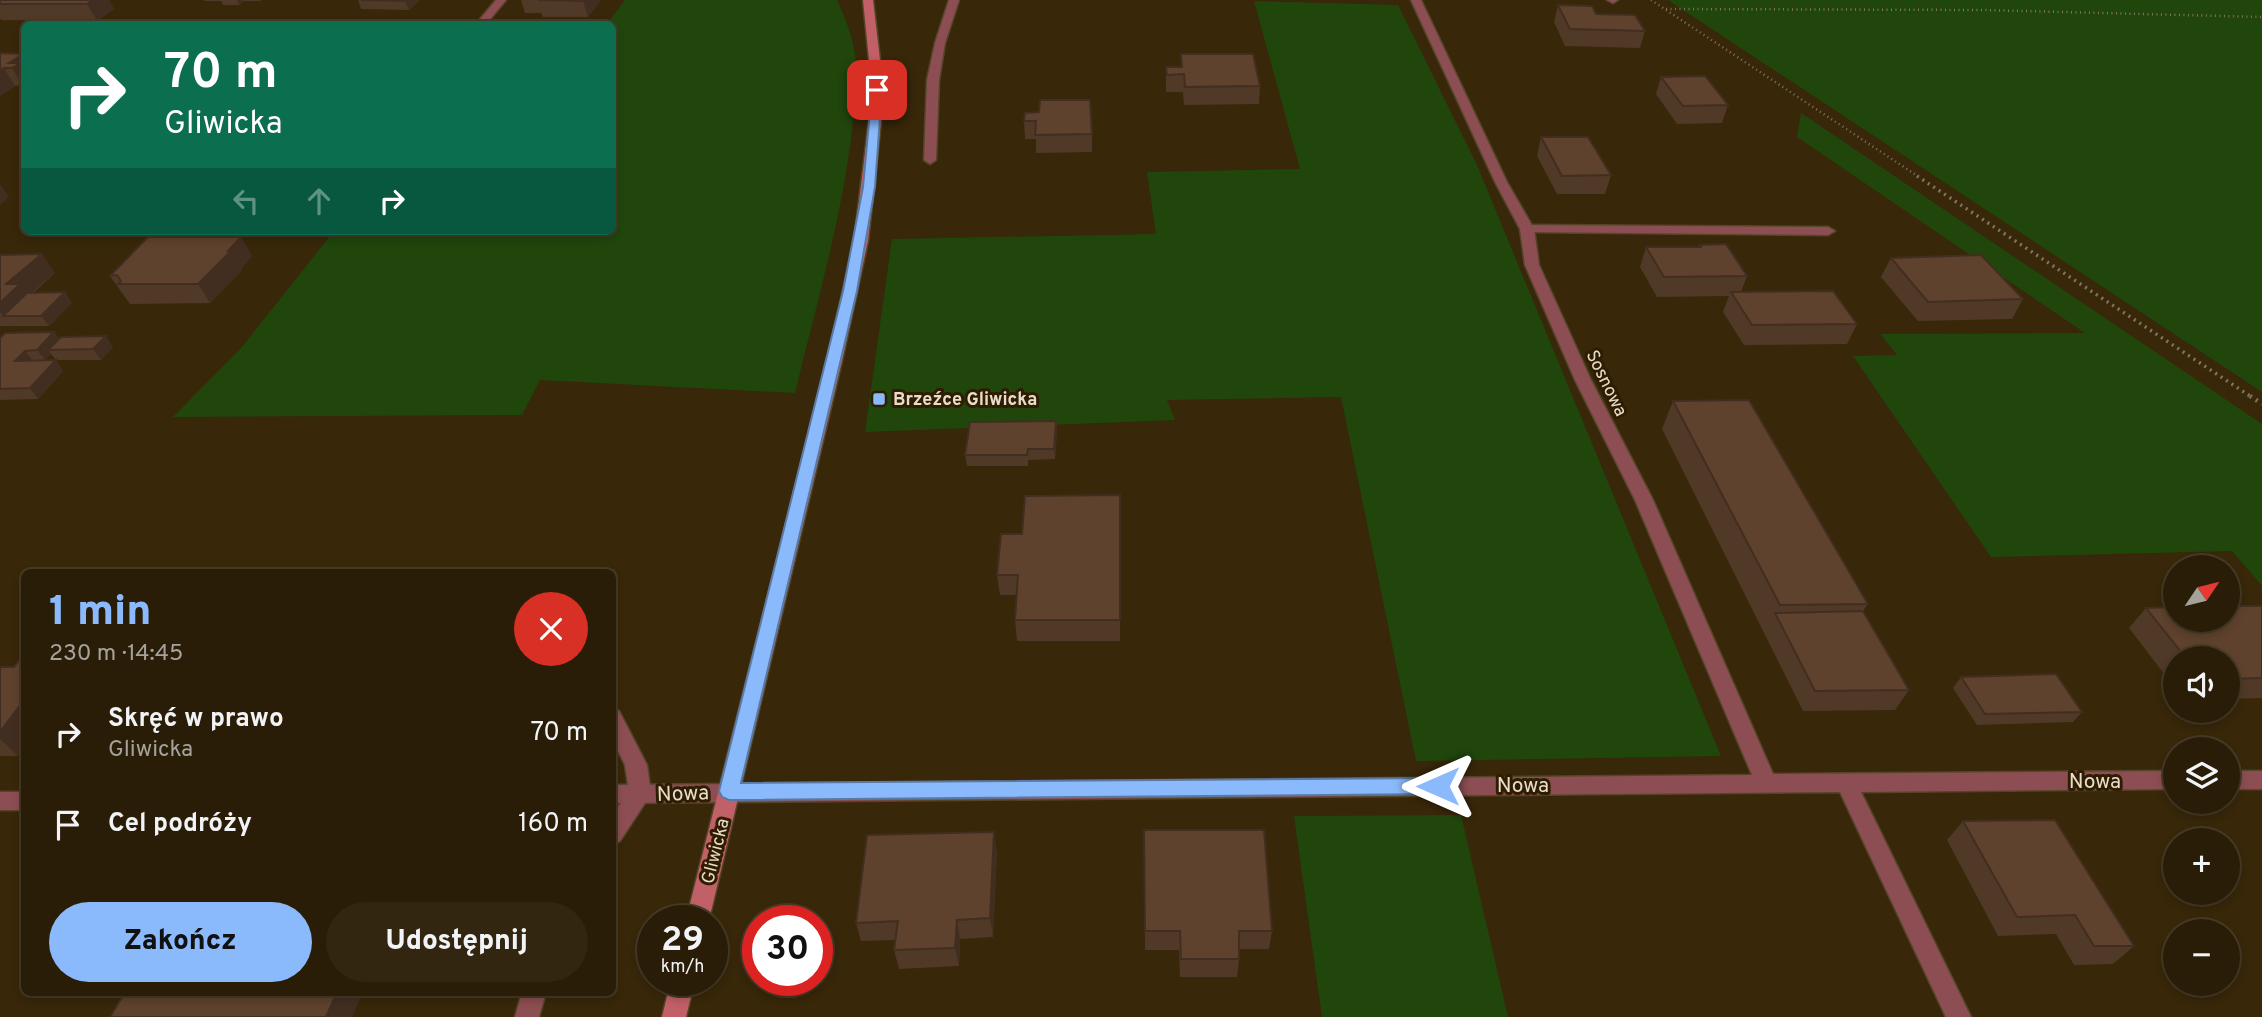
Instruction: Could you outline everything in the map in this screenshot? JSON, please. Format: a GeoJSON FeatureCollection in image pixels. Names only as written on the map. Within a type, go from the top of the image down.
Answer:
{"type":"FeatureCollection","features":[{"type":"Feature","properties":{"kind":"main road","name":"Gliwicka"},"geometry":{"type":"LineString","coordinates":[[702,905],[840,334],[862,225],[877,90],[868,0]]}},
{"type":"Feature","properties":{"kind":"main road"},"geometry":{"type":"LineString","coordinates":[[674,1017],[679,996]]}},
{"type":"Feature","properties":{"kind":"street"},"geometry":{"type":"LineString","coordinates":[[484,21],[501,0]]}},
{"type":"Feature","properties":{"kind":"street"},"geometry":{"type":"LineString","coordinates":[[930,160],[933,80],[940,43],[954,0]]}},
{"type":"Feature","properties":{"kind":"street","name":"Sosnowa"},"geometry":{"type":"LineString","coordinates":[[1416,0],[1501,182],[1527,229],[1532,265],[1583,380],[1644,500],[1766,783]]}},
{"type":"Feature","properties":{"kind":"street"},"geometry":{"type":"LineString","coordinates":[[1527,229],[1828,231]]}},
{"type":"Feature","properties":{"kind":"street"},"geometry":{"type":"LineString","coordinates":[[616,725],[636,765],[640,794],[616,828]]}},
{"type":"Feature","properties":{"kind":"street","name":"Nowa"},"geometry":{"type":"LineString","coordinates":[[616,794],[2163,780]]}},
{"type":"Feature","properties":{"kind":"street"},"geometry":{"type":"LineString","coordinates":[[2240,780],[2262,780]]}},
{"type":"Feature","properties":{"kind":"street"},"geometry":{"type":"LineString","coordinates":[[1846,783],[1959,1017]]}},
{"type":"Feature","properties":{"kind":"street"},"geometry":{"type":"LineString","coordinates":[[0,801],[21,801]]}},
{"type":"Feature","properties":{"kind":"street"},"geometry":{"type":"LineString","coordinates":[[527,1017],[533,996]]}},
{"type":"Feature","properties":{"kind":"path"},"geometry":{"type":"LineString","coordinates":[[1651,0],[2262,404]]}},
{"type":"Feature","properties":{"kind":"path"},"geometry":{"type":"LineString","coordinates":[[1665,9],[1969,10],[2262,17]]}},
{"type":"Feature","properties":{"kind":"green space"},"geometry":{"type":"Polygon","coordinates":[[[625,0],[837,0],[850,32],[856,58],[850,149],[834,232],[795,393],[540,380],[522,415],[173,417],[241,348],[331,235],[616,235],[616,21],[609,21],[625,0]]]}},
{"type":"Feature","properties":{"kind":"green space"},"geometry":{"type":"Polygon","coordinates":[[[1668,0],[2262,0],[2262,392],[1668,0]]]}},
{"type":"Feature","properties":{"kind":"green space"},"geometry":{"type":"Polygon","coordinates":[[[1254,1],[1398,5],[1477,165],[1721,756],[1416,761],[1341,397],[1167,400],[1175,420],[865,432],[892,239],[1156,234],[1147,172],[1300,169],[1254,1]]]}},
{"type":"Feature","properties":{"kind":"green space"},"geometry":{"type":"Polygon","coordinates":[[[1801,113],[2262,424],[2262,586],[2240,560],[2240,555],[2232,551],[1991,557],[1853,356],[1897,355],[1880,334],[2085,333],[1797,137],[1801,113]]]}},
{"type":"Feature","properties":{"kind":"green space"},"geometry":{"type":"Polygon","coordinates":[[[1461,815],[1508,1017],[1322,1017],[1294,816],[1461,815]]]}},
{"type":"Feature","properties":{"kind":"building"},"geometry":{"type":"Polygon","coordinates":[[[0,0],[93,0],[87,4],[0,4],[0,0]]]}},
{"type":"Feature","properties":{"kind":"building"},"geometry":{"type":"Polygon","coordinates":[[[1558,5],[1592,6],[1596,14],[1635,15],[1645,31],[1570,29],[1558,5]]]}},
{"type":"Feature","properties":{"kind":"building"},"geometry":{"type":"Polygon","coordinates":[[[0,53],[21,54],[9,63],[21,63],[0,71],[0,53]]]}},
{"type":"Feature","properties":{"kind":"building"},"geometry":{"type":"Polygon","coordinates":[[[1181,54],[1253,54],[1260,86],[1185,87],[1184,74],[1167,75],[1166,67],[1182,67],[1181,54]]]}},
{"type":"Feature","properties":{"kind":"building"},"geometry":{"type":"Polygon","coordinates":[[[1705,76],[1728,105],[1683,106],[1661,77],[1705,76]]]}},
{"type":"Feature","properties":{"kind":"building"},"geometry":{"type":"Polygon","coordinates":[[[1040,100],[1090,100],[1092,134],[1035,135],[1036,121],[1024,121],[1025,113],[1039,112],[1040,100]]]}},
{"type":"Feature","properties":{"kind":"building"},"geometry":{"type":"Polygon","coordinates":[[[1541,137],[1588,137],[1611,175],[1562,176],[1541,137]]]}},
{"type":"Feature","properties":{"kind":"building"},"geometry":{"type":"Polygon","coordinates":[[[148,237],[241,237],[198,284],[118,284],[121,281],[117,275],[110,276],[148,237]]]}},
{"type":"Feature","properties":{"kind":"building"},"geometry":{"type":"Polygon","coordinates":[[[1726,244],[1747,276],[1664,277],[1646,247],[1701,247],[1700,245],[1726,244]]]}},
{"type":"Feature","properties":{"kind":"building"},"geometry":{"type":"Polygon","coordinates":[[[42,254],[6,284],[20,284],[0,303],[0,255],[42,254]]]}},
{"type":"Feature","properties":{"kind":"building"},"geometry":{"type":"Polygon","coordinates":[[[1981,255],[2023,299],[1928,302],[1891,258],[1981,255]]]}},
{"type":"Feature","properties":{"kind":"building"},"geometry":{"type":"Polygon","coordinates":[[[1833,291],[1857,324],[1752,325],[1731,292],[1833,291]]]}},
{"type":"Feature","properties":{"kind":"building"},"geometry":{"type":"Polygon","coordinates":[[[65,292],[41,316],[3,316],[27,293],[65,292]]]}},
{"type":"Feature","properties":{"kind":"building"},"geometry":{"type":"Polygon","coordinates":[[[54,332],[37,350],[25,351],[15,361],[56,360],[30,388],[0,389],[0,338],[5,333],[54,332]]]}},
{"type":"Feature","properties":{"kind":"building"},"geometry":{"type":"Polygon","coordinates":[[[106,336],[93,349],[48,350],[61,337],[106,336]]]}},
{"type":"Feature","properties":{"kind":"building"},"geometry":{"type":"Polygon","coordinates":[[[1749,400],[1868,604],[1780,605],[1673,401],[1749,400]]]}},
{"type":"Feature","properties":{"kind":"building"},"geometry":{"type":"Polygon","coordinates":[[[1056,421],[1054,449],[1028,449],[1027,455],[965,455],[970,422],[1056,421]]]}},
{"type":"Feature","properties":{"kind":"building"},"geometry":{"type":"Polygon","coordinates":[[[1120,495],[1120,620],[1015,620],[1018,575],[997,575],[1001,534],[1022,534],[1025,496],[1120,495]]]}},
{"type":"Feature","properties":{"kind":"building"},"geometry":{"type":"Polygon","coordinates":[[[2240,606],[2262,606],[2262,678],[2240,679],[2240,646],[2176,646],[2165,632],[2240,632],[2240,606]]]}},
{"type":"Feature","properties":{"kind":"building"},"geometry":{"type":"Polygon","coordinates":[[[2163,607],[2163,629],[2146,608],[2163,607]]]}},
{"type":"Feature","properties":{"kind":"building"},"geometry":{"type":"Polygon","coordinates":[[[1863,611],[1909,690],[1815,691],[1775,613],[1863,611]]]}},
{"type":"Feature","properties":{"kind":"building"},"geometry":{"type":"Polygon","coordinates":[[[21,657],[21,704],[0,732],[0,667],[14,667],[21,657]]]}},
{"type":"Feature","properties":{"kind":"building"},"geometry":{"type":"Polygon","coordinates":[[[2056,674],[2082,712],[1985,714],[1961,677],[2056,674]]]}},
{"type":"Feature","properties":{"kind":"building"},"geometry":{"type":"Polygon","coordinates":[[[2055,820],[2134,946],[2094,946],[2075,915],[2017,917],[1963,821],[2055,820]]]}},
{"type":"Feature","properties":{"kind":"building"},"geometry":{"type":"Polygon","coordinates":[[[1144,830],[1264,830],[1272,931],[1239,931],[1239,959],[1181,959],[1180,931],[1145,931],[1144,830]]]}},
{"type":"Feature","properties":{"kind":"building"},"geometry":{"type":"Polygon","coordinates":[[[994,832],[990,918],[957,920],[955,948],[894,950],[898,921],[856,923],[867,835],[994,832]]]}},
{"type":"Feature","properties":{"kind":"building"},"geometry":{"type":"Polygon","coordinates":[[[123,996],[335,996],[326,1017],[110,1017],[123,996]]]}},
{"type":"Feature","properties":{"kind":"place","name":"Brzeźce Gliwicka"},"geometry":{"type":"Point","coordinates":[879,399]}},
{"type":"Feature","properties":{"kind":"route"},"geometry":{"type":"LineString","coordinates":[[877,90],[869,187],[850,291],[729,791],[1438,786]]}}]}
